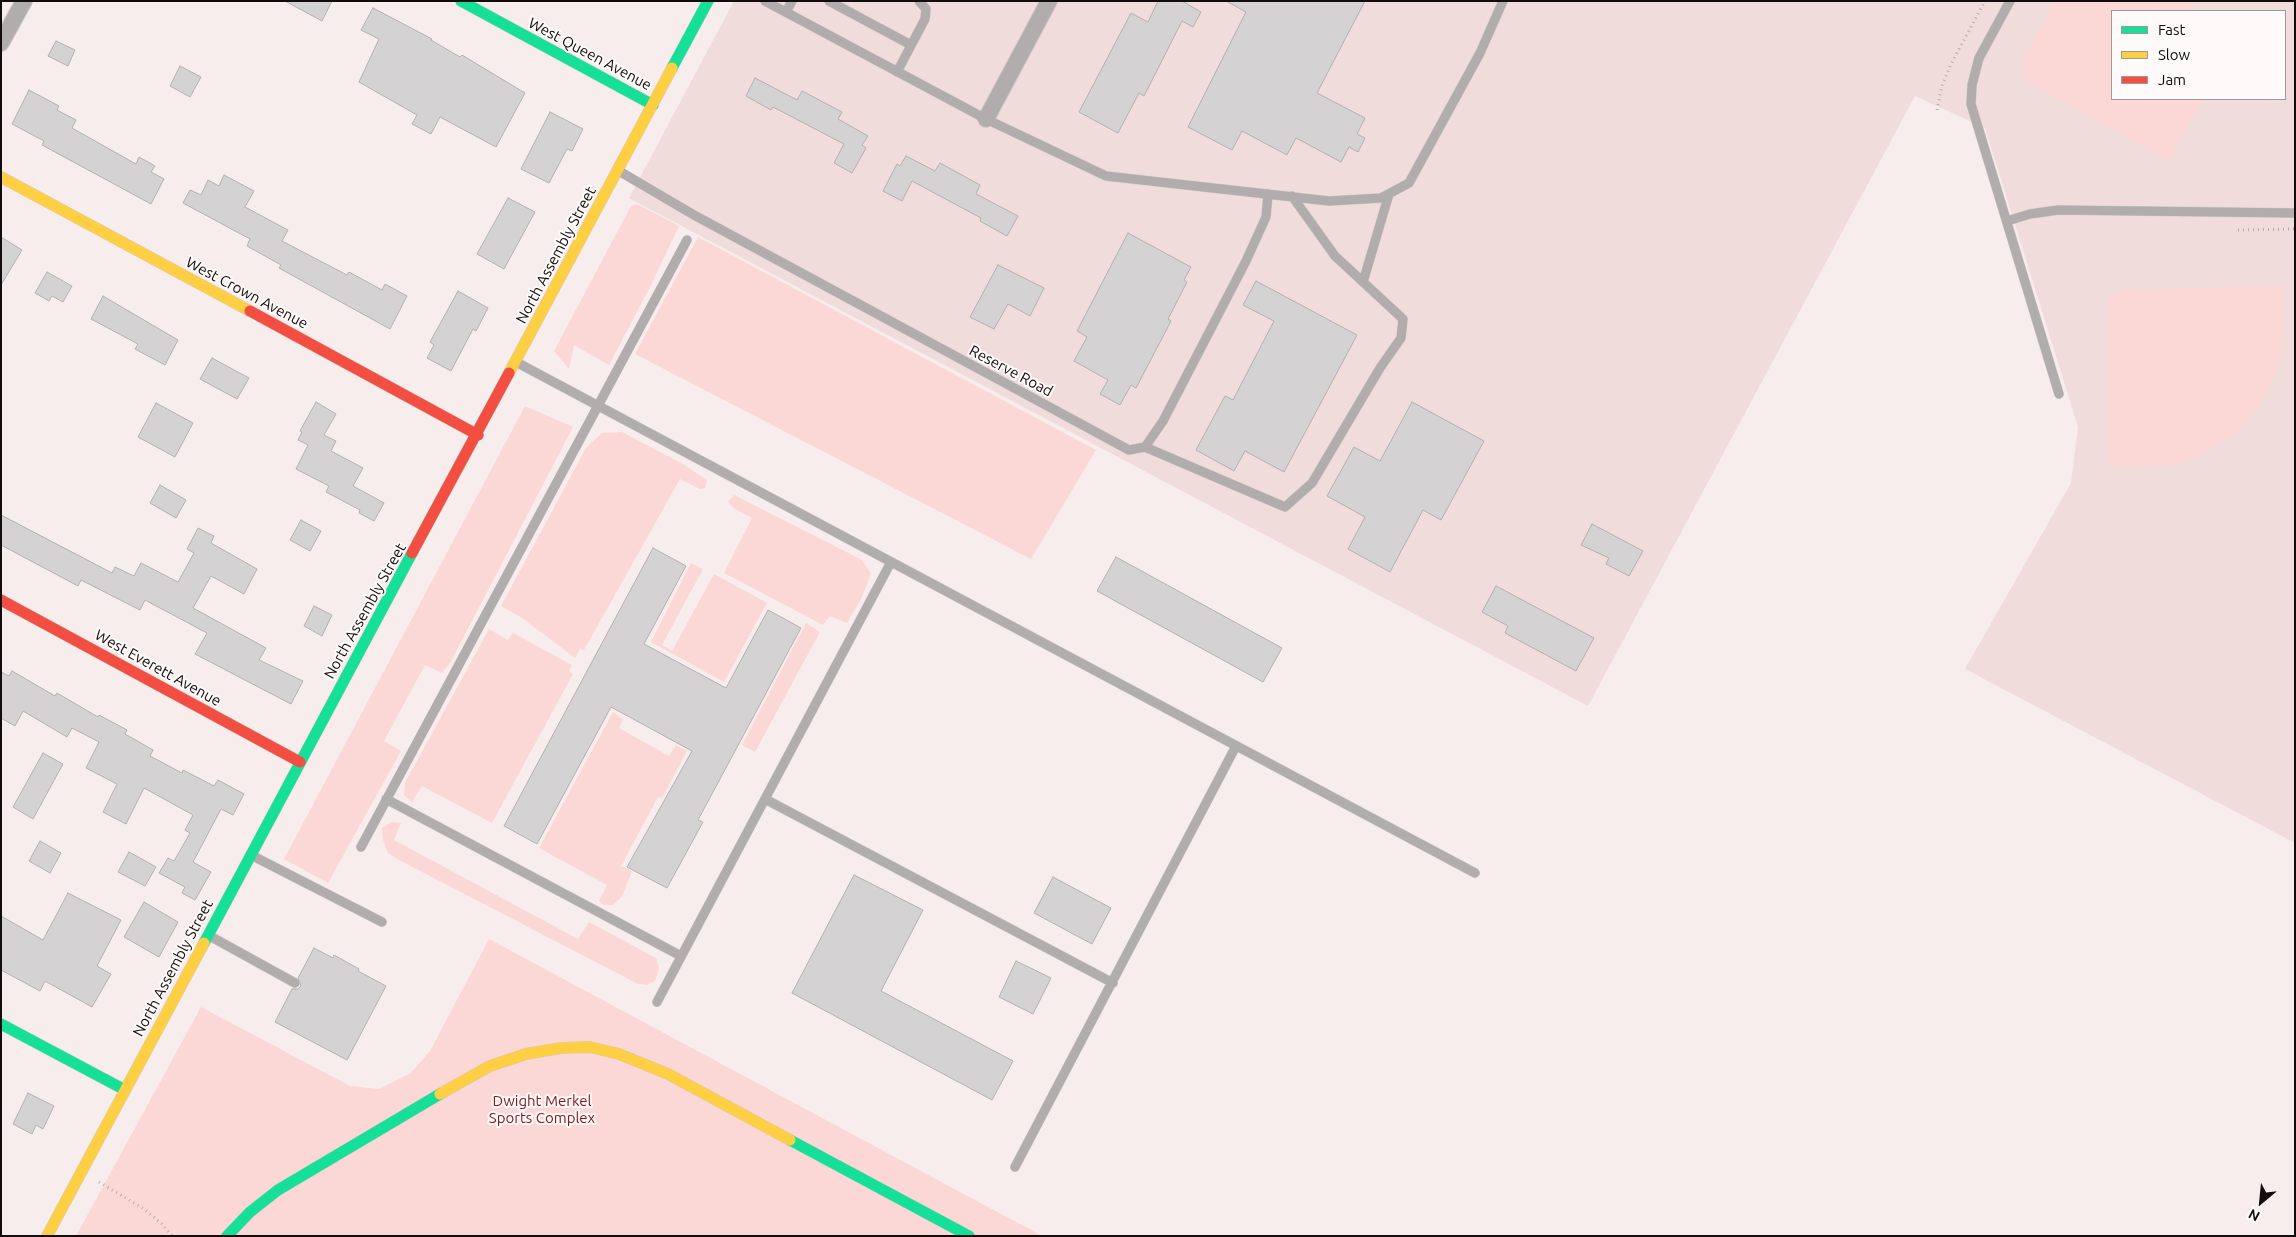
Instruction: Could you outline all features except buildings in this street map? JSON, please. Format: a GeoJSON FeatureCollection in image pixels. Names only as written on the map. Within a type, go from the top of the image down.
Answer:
{"type":"FeatureCollection","features":[{"type":"Feature","properties":{"kind":"street"},"geometry":{"type":"LineString","coordinates":[[1,43],[24,1]]}},
{"type":"Feature","properties":{"kind":"street","name":"West Queen Avenue"},"geometry":{"type":"LineString","coordinates":[[460,1],[653,105]]}},
{"type":"Feature","properties":{"kind":"street","name":"North Assembly Street"},"geometry":{"type":"LineString","coordinates":[[47,1236],[300,762],[478,435],[708,1]]}},
{"type":"Feature","properties":{"kind":"street"},"geometry":{"type":"LineString","coordinates":[[986,119],[1049,1]]}},
{"type":"Feature","properties":{"kind":"street","name":"West Crown Avenue"},"geometry":{"type":"LineString","coordinates":[[1,177],[478,435]]}},
{"type":"Feature","properties":{"kind":"street","name":"West Everett Avenue"},"geometry":{"type":"LineString","coordinates":[[1,600],[300,762]]}},
{"type":"Feature","properties":{"kind":"street"},"geometry":{"type":"LineString","coordinates":[[1,1024],[125,1090]]}},
{"type":"Feature","properties":{"kind":"street"},"geometry":{"type":"LineString","coordinates":[[227,1236],[250,1212],[278,1190],[383,1126],[490,1066],[526,1054],[561,1048],[590,1047],[619,1054],[668,1074],[969,1236]]}},
{"type":"Feature","properties":{"kind":"lane"},"geometry":{"type":"LineString","coordinates":[[765,1],[986,119],[1106,176],[1329,201],[1381,198],[1409,184],[1480,53],[1503,1]]}},
{"type":"Feature","properties":{"kind":"lane"},"geometry":{"type":"LineString","coordinates":[[786,12],[792,1]]}},
{"type":"Feature","properties":{"kind":"lane"},"geometry":{"type":"LineString","coordinates":[[829,1],[911,44]]}},
{"type":"Feature","properties":{"kind":"lane"},"geometry":{"type":"LineString","coordinates":[[897,72],[925,19],[926,9],[919,1]]}},
{"type":"Feature","properties":{"kind":"lane"},"geometry":{"type":"LineString","coordinates":[[2010,1],[1979,58],[1972,85],[1971,104],[2059,394]]}},
{"type":"Feature","properties":{"kind":"lane","name":"Reserve Road"},"geometry":{"type":"LineString","coordinates":[[618,170],[694,215],[1129,450],[1145,447]]}},
{"type":"Feature","properties":{"kind":"lane"},"geometry":{"type":"LineString","coordinates":[[1268,194],[1266,217],[1246,261],[1163,420],[1145,447],[1286,507],[1312,484],[1375,376],[1401,338],[1403,320],[1335,256],[1292,196]]}},
{"type":"Feature","properties":{"kind":"lane"},"geometry":{"type":"LineString","coordinates":[[1363,282],[1390,194]]}},
{"type":"Feature","properties":{"kind":"lane"},"geometry":{"type":"LineString","coordinates":[[2007,221],[2030,214],[2058,210],[2295,213]]}},
{"type":"Feature","properties":{"kind":"lane"},"geometry":{"type":"LineString","coordinates":[[361,846],[687,240]]}},
{"type":"Feature","properties":{"kind":"lane"},"geometry":{"type":"LineString","coordinates":[[516,362],[1475,873]]}},
{"type":"Feature","properties":{"kind":"lane"},"geometry":{"type":"LineString","coordinates":[[656,1002],[891,562]]}},
{"type":"Feature","properties":{"kind":"lane"},"geometry":{"type":"LineString","coordinates":[[1015,1167],[1236,746]]}},
{"type":"Feature","properties":{"kind":"lane"},"geometry":{"type":"LineString","coordinates":[[386,798],[681,956]]}},
{"type":"Feature","properties":{"kind":"lane"},"geometry":{"type":"LineString","coordinates":[[765,799],[1113,983]]}},
{"type":"Feature","properties":{"kind":"lane"},"geometry":{"type":"LineString","coordinates":[[251,854],[382,922]]}},
{"type":"Feature","properties":{"kind":"lane"},"geometry":{"type":"LineString","coordinates":[[208,935],[295,983]]}},
{"type":"Feature","properties":{"kind":"path"},"geometry":{"type":"LineString","coordinates":[[1937,110],[1942,86],[1951,64],[1985,1]]}},
{"type":"Feature","properties":{"kind":"path"},"geometry":{"type":"LineString","coordinates":[[2238,230],[2295,229]]}},
{"type":"Feature","properties":{"kind":"path"},"geometry":{"type":"LineString","coordinates":[[82,1172],[144,1209],[162,1224],[172,1236]]}},
{"type":"Feature","properties":{"kind":"shaded area"},"geometry":{"type":"Polygon","coordinates":[[[734,1],[2295,1],[2295,843],[1965,669],[2071,483],[2078,427],[1985,128],[1915,96],[1588,706],[629,198],[734,1]]]}},
{"type":"Feature","properties":{"kind":"green space"},"geometry":{"type":"Polygon","coordinates":[[[2054,1],[2191,1],[2195,10],[2111,10],[2111,100],[2201,100],[2200,104],[2169,161],[2025,80],[2022,62],[2054,1]]]}},
{"type":"Feature","properties":{"kind":"green space"},"geometry":{"type":"Polygon","coordinates":[[[637,204],[679,226],[651,285],[609,365],[574,345],[569,369],[554,351],[631,206],[637,204]]]}},
{"type":"Feature","properties":{"kind":"green space"},"geometry":{"type":"Polygon","coordinates":[[[698,237],[1096,450],[1031,559],[635,354],[698,237]]]}},
{"type":"Feature","properties":{"kind":"green space"},"geometry":{"type":"Polygon","coordinates":[[[2283,286],[2283,342],[2277,370],[2260,405],[2237,432],[2199,456],[2173,465],[2108,466],[2108,301],[2122,290],[2283,286]]]}},
{"type":"Feature","properties":{"kind":"green space"},"geometry":{"type":"Polygon","coordinates":[[[525,406],[573,427],[450,663],[442,673],[425,665],[384,741],[401,751],[328,883],[284,859],[525,406]]]}},
{"type":"Feature","properties":{"kind":"green space"},"geometry":{"type":"Polygon","coordinates":[[[622,432],[683,464],[707,480],[705,488],[700,489],[680,479],[584,650],[580,649],[575,658],[522,618],[501,606],[586,448],[602,433],[622,432]]]}},
{"type":"Feature","properties":{"kind":"green space"},"geometry":{"type":"Polygon","coordinates":[[[734,495],[862,560],[871,574],[862,597],[847,623],[830,616],[823,625],[724,573],[752,518],[735,509],[728,502],[734,495]]]}},
{"type":"Feature","properties":{"kind":"green space"},"geometry":{"type":"Polygon","coordinates":[[[691,563],[703,569],[662,645],[672,651],[714,574],[767,603],[724,682],[651,642],[691,563]]]}},
{"type":"Feature","properties":{"kind":"green space"},"geometry":{"type":"Polygon","coordinates":[[[806,623],[820,632],[755,752],[742,745],[806,623]]]}},
{"type":"Feature","properties":{"kind":"green space"},"geometry":{"type":"Polygon","coordinates":[[[489,629],[508,640],[513,633],[572,665],[569,671],[573,674],[492,823],[422,786],[412,802],[404,795],[405,783],[489,629]]]}},
{"type":"Feature","properties":{"kind":"green space"},"geometry":{"type":"Polygon","coordinates":[[[613,712],[623,719],[619,728],[669,756],[676,745],[687,751],[662,798],[658,797],[621,866],[632,871],[622,896],[613,905],[604,905],[599,901],[607,885],[539,848],[613,712]]]}},
{"type":"Feature","properties":{"kind":"green space"},"geometry":{"type":"Polygon","coordinates":[[[391,822],[401,823],[394,840],[578,939],[589,922],[656,958],[659,969],[655,981],[647,985],[638,984],[399,860],[388,853],[383,840],[382,828],[391,822]]]}},
{"type":"Feature","properties":{"kind":"green space","name":"Dwight Merkel Sports Complex"},"geometry":{"type":"Polygon","coordinates":[[[489,939],[1043,1236],[76,1236],[201,1007],[350,1086],[379,1089],[411,1073],[430,1051],[489,939]]]}},
{"type":"Feature","properties":{"kind":"traffic: fast"},"geometry":{"type":"LineString","coordinates":[[461,1],[653,105]]}},
{"type":"Feature","properties":{"kind":"traffic: fast"},"geometry":{"type":"LineString","coordinates":[[672,68],[708,1]]}},
{"type":"Feature","properties":{"kind":"traffic: fast"},"geometry":{"type":"LineString","coordinates":[[204,943],[412,553]]}},
{"type":"Feature","properties":{"kind":"traffic: fast"},"geometry":{"type":"LineString","coordinates":[[1,1024],[125,1090]]}},
{"type":"Feature","properties":{"kind":"traffic: fast"},"geometry":{"type":"LineString","coordinates":[[227,1236],[250,1212],[278,1190],[440,1094]]}},
{"type":"Feature","properties":{"kind":"traffic: fast"},"geometry":{"type":"LineString","coordinates":[[790,1140],[969,1236]]}},
{"type":"Feature","properties":{"kind":"traffic: slow"},"geometry":{"type":"LineString","coordinates":[[509,373],[672,68]]}},
{"type":"Feature","properties":{"kind":"traffic: slow"},"geometry":{"type":"LineString","coordinates":[[1,177],[250,311]]}},
{"type":"Feature","properties":{"kind":"traffic: slow"},"geometry":{"type":"LineString","coordinates":[[47,1236],[204,943]]}},
{"type":"Feature","properties":{"kind":"traffic: slow"},"geometry":{"type":"LineString","coordinates":[[440,1094],[490,1066],[526,1054],[561,1048],[590,1047],[619,1054],[668,1074],[790,1140]]}},
{"type":"Feature","properties":{"kind":"traffic: jam"},"geometry":{"type":"LineString","coordinates":[[250,311],[478,435]]}},
{"type":"Feature","properties":{"kind":"traffic: jam"},"geometry":{"type":"LineString","coordinates":[[412,553],[509,373]]}},
{"type":"Feature","properties":{"kind":"traffic: jam"},"geometry":{"type":"LineString","coordinates":[[1,600],[300,762]]}}]}
